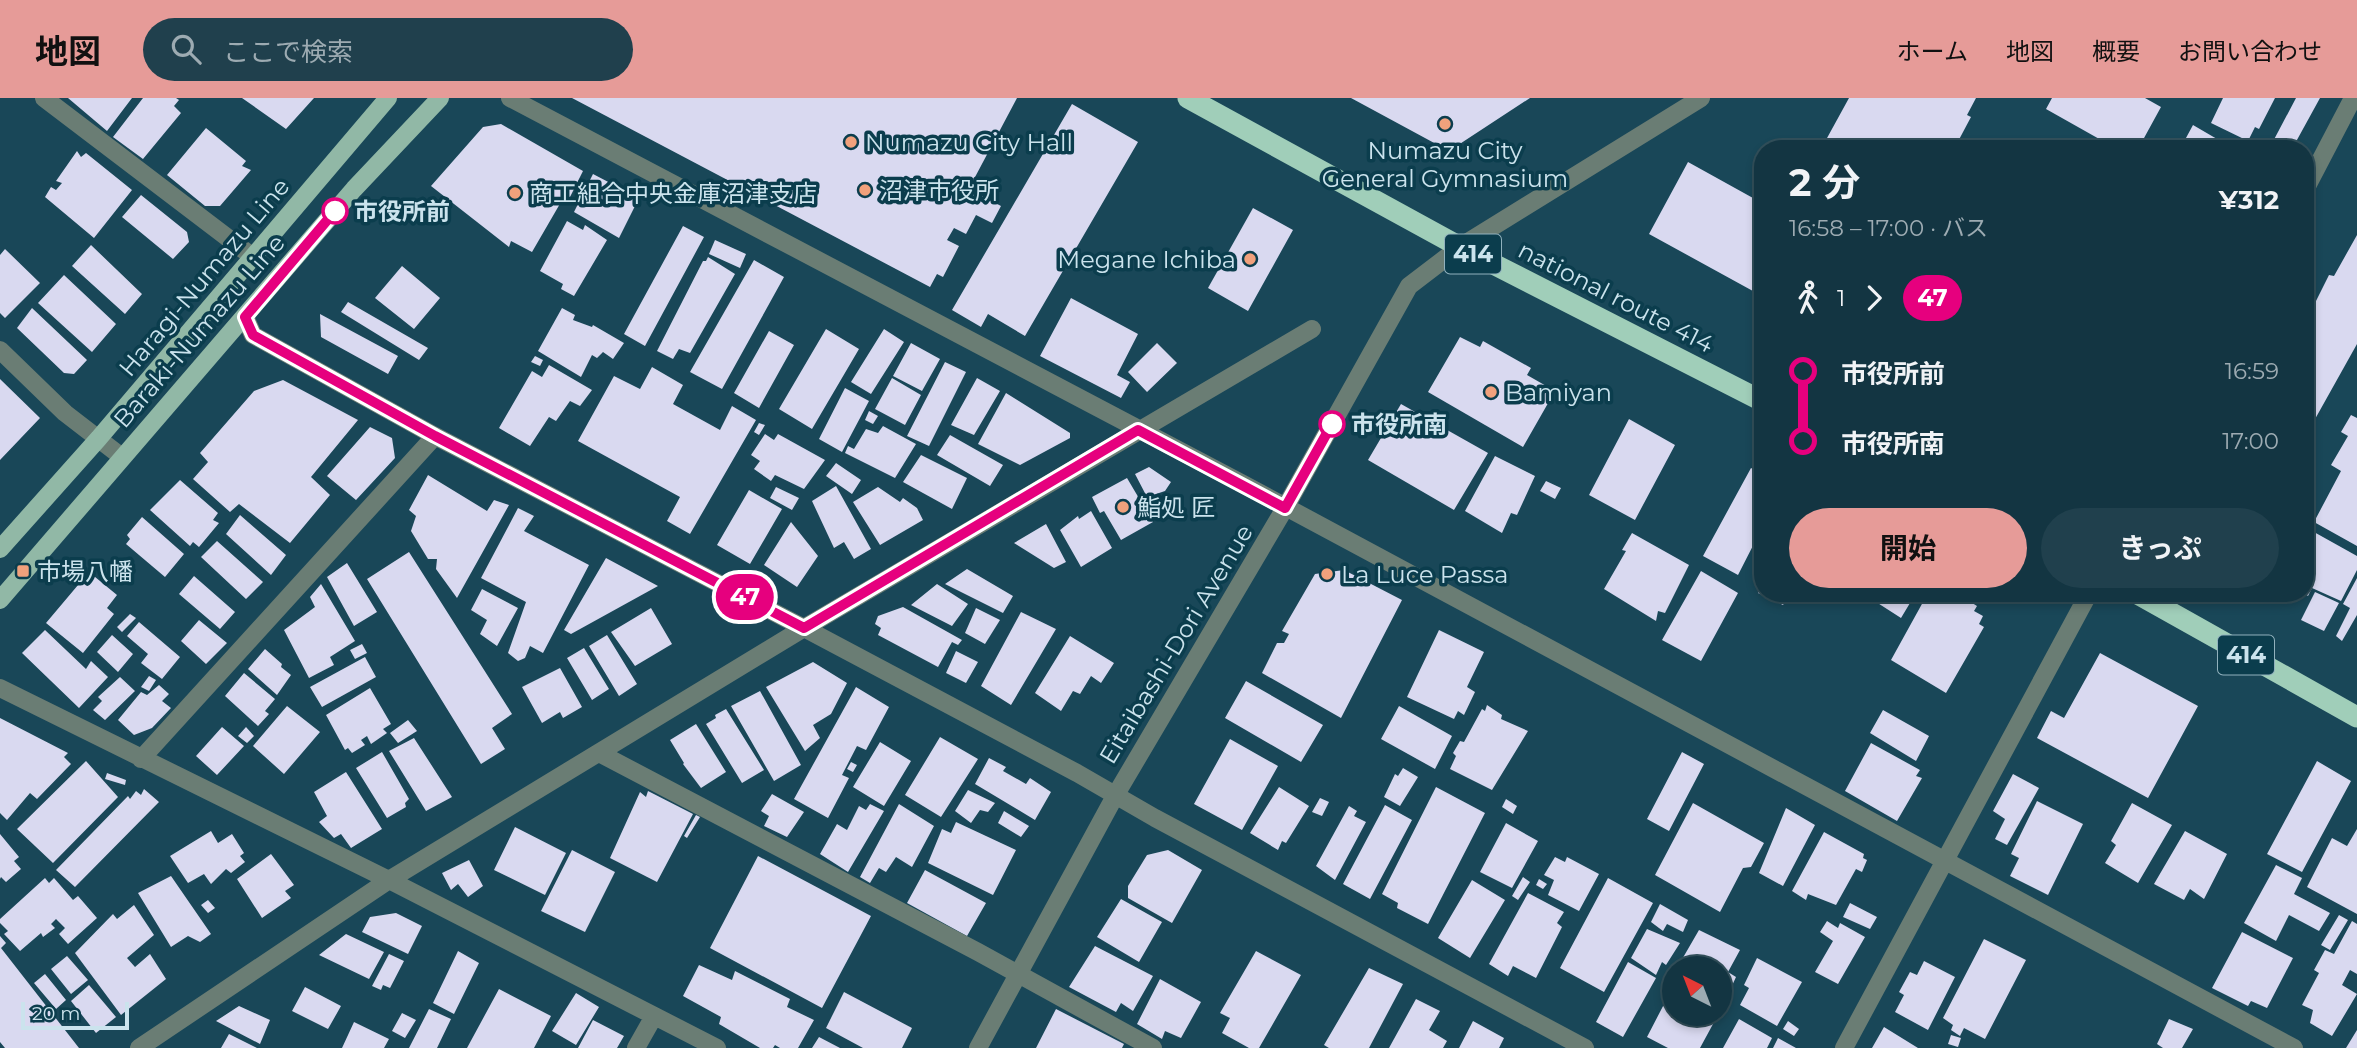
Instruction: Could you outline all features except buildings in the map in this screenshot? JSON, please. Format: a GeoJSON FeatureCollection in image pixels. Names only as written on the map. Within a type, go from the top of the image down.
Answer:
{"type":"FeatureCollection","features":[{"type":"Feature","properties":{"kind":"highway","name":"national route 414"},"geometry":{"type":"LineString","coordinates":[[1188,98],[1460,247],[1754,397]]}},
{"type":"Feature","properties":{"kind":"highway","name":"414"},"geometry":{"type":"LineString","coordinates":[[2152,602],[2357,717]]}},
{"type":"Feature","properties":{"kind":"main road","name":"Haragi-Numazu Line"},"geometry":{"type":"LineString","coordinates":[[0,550],[99,438],[388,98]]}},
{"type":"Feature","properties":{"kind":"main road","name":"Baraki-Numazu Line"},"geometry":{"type":"LineString","coordinates":[[0,600],[354,189],[440,98]]}},
{"type":"Feature","properties":{"kind":"street"},"geometry":{"type":"LineString","coordinates":[[44,98],[253,257]]}},
{"type":"Feature","properties":{"kind":"street"},"geometry":{"type":"LineString","coordinates":[[510,98],[1285,508],[2294,1048]]}},
{"type":"Feature","properties":{"kind":"street","name":"Eitaibashi-Dori Avenue"},"geometry":{"type":"LineString","coordinates":[[978,1048],[1115,796],[1285,508],[1409,285],[1460,247],[1701,98]]}},
{"type":"Feature","properties":{"kind":"street"},"geometry":{"type":"LineString","coordinates":[[2314,173],[2353,98]]}},
{"type":"Feature","properties":{"kind":"street"},"geometry":{"type":"LineString","coordinates":[[245,317],[253,335],[435,436],[804,628],[1585,1048]]}},
{"type":"Feature","properties":{"kind":"street"},"geometry":{"type":"LineString","coordinates":[[151,1045],[389,880],[804,628],[1312,329]]}},
{"type":"Feature","properties":{"kind":"street"},"geometry":{"type":"LineString","coordinates":[[0,350],[65,412],[122,457]]}},
{"type":"Feature","properties":{"kind":"street"},"geometry":{"type":"LineString","coordinates":[[141,759],[435,436]]}},
{"type":"Feature","properties":{"kind":"street"},"geometry":{"type":"LineString","coordinates":[[1844,1048],[2084,602]]}},
{"type":"Feature","properties":{"kind":"street"},"geometry":{"type":"LineString","coordinates":[[0,688],[389,880],[717,1048]]}},
{"type":"Feature","properties":{"kind":"street"},"geometry":{"type":"LineString","coordinates":[[598,752],[978,951],[1153,1048]]}},
{"type":"Feature","properties":{"kind":"street"},"geometry":{"type":"LineString","coordinates":[[636,1048],[654,1016]]}},
{"type":"Feature","properties":{"kind":"bus line","name":"47"},"geometry":{"type":"LineString","coordinates":[[335,211],[245,317],[253,335],[435,436],[804,628],[1138,430],[1285,508],[1332,424]]}},
{"type":"Feature","properties":{"kind":"place","name":"Numazu City General Gymnasium"},"geometry":{"type":"Point","coordinates":[1445,124]}},
{"type":"Feature","properties":{"kind":"place","name":"Numazu City Hall"},"geometry":{"type":"Point","coordinates":[851,142]}},
{"type":"Feature","properties":{"kind":"place","name":"沼津市役所"},"geometry":{"type":"Point","coordinates":[865,190]}},
{"type":"Feature","properties":{"kind":"place","name":"商工組合中央金庫沼津支店"},"geometry":{"type":"Point","coordinates":[515,193]}},
{"type":"Feature","properties":{"kind":"place","name":"市役所前"},"geometry":{"type":"Point","coordinates":[335,211]}},
{"type":"Feature","properties":{"kind":"place","name":"Megane Ichiba"},"geometry":{"type":"Point","coordinates":[1250,259]}},
{"type":"Feature","properties":{"kind":"place","name":"Bamiyan"},"geometry":{"type":"Point","coordinates":[1491,392]}},
{"type":"Feature","properties":{"kind":"place","name":"市役所南"},"geometry":{"type":"Point","coordinates":[1332,424]}},
{"type":"Feature","properties":{"kind":"place","name":"鮨処 匠"},"geometry":{"type":"Point","coordinates":[1123,507]}},
{"type":"Feature","properties":{"kind":"place","name":"市場八幡"},"geometry":{"type":"Point","coordinates":[23,571]}},
{"type":"Feature","properties":{"kind":"place","name":"La Luce Passa"},"geometry":{"type":"Point","coordinates":[1327,574]}}]}
